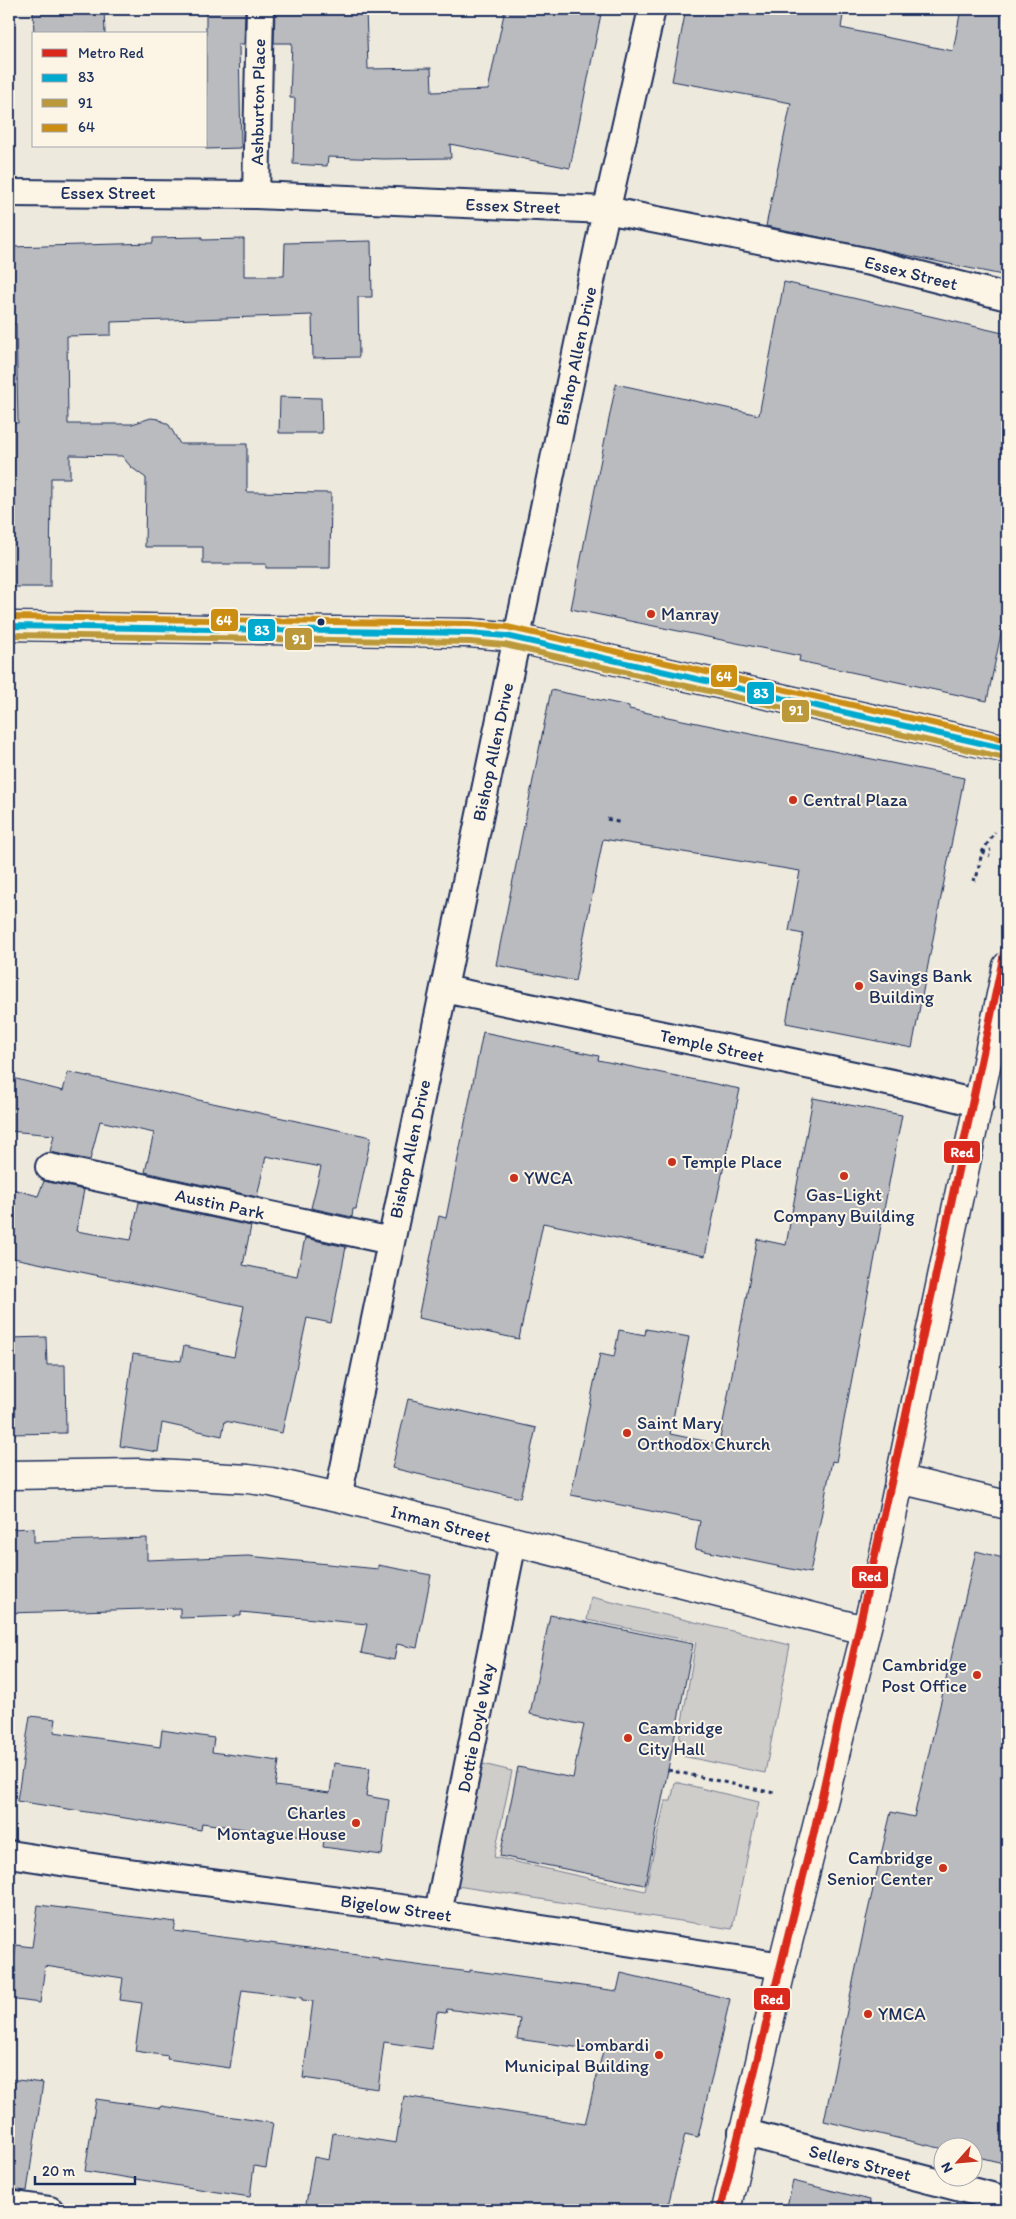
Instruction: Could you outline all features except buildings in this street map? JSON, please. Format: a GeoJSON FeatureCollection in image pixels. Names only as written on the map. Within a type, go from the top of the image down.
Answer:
{"type":"FeatureCollection","features":[{"type":"Feature","properties":{"kind":"main road"},"geometry":{"type":"LineString","coordinates":[[9,626],[460,633],[517,638],[1007,749]]}},
{"type":"Feature","properties":{"kind":"main road"},"geometry":{"type":"LineString","coordinates":[[726,2210],[742,2132],[782,1966],[878,1584],[980,1104],[1007,966]]}},
{"type":"Feature","properties":{"kind":"main road","name":"Inman Street"},"geometry":{"type":"LineString","coordinates":[[9,1474],[139,1473],[271,1482],[338,1497],[865,1630]]}},
{"type":"Feature","properties":{"kind":"main road"},"geometry":{"type":"LineString","coordinates":[[900,1479],[1007,1505]]}},
{"type":"Feature","properties":{"kind":"street","name":"Ashburton Place"},"geometry":{"type":"LineString","coordinates":[[256,195],[260,9]]}},
{"type":"Feature","properties":{"kind":"street","name":"Bishop Allen Drive"},"geometry":{"type":"LineString","coordinates":[[338,1497],[606,210],[652,9]]}},
{"type":"Feature","properties":{"kind":"street","name":"Essex Street"},"geometry":{"type":"LineString","coordinates":[[9,193],[256,195],[606,210],[870,262],[1007,297]]}},
{"type":"Feature","properties":{"kind":"street","name":"Temple Street"},"geometry":{"type":"LineString","coordinates":[[444,989],[916,1088],[980,1104]]}},
{"type":"Feature","properties":{"kind":"street","name":"Austin Park"},"geometry":{"type":"LineString","coordinates":[[50,1167],[391,1241]]}},
{"type":"Feature","properties":{"kind":"street","name":"Dottie Doyle Way"},"geometry":{"type":"LineString","coordinates":[[438,1913],[513,1542]]}},
{"type":"Feature","properties":{"kind":"street","name":"Bigelow Street"},"geometry":{"type":"LineString","coordinates":[[9,1854],[143,1874],[438,1913],[782,1966]]}},
{"type":"Feature","properties":{"kind":"street","name":"Sellers Street"},"geometry":{"type":"LineString","coordinates":[[742,2132],[1007,2200]]}},
{"type":"Feature","properties":{"kind":"street"},"geometry":{"type":"LineString","coordinates":[[9,2204],[50,2210]]}},
{"type":"Feature","properties":{"kind":"path"},"geometry":{"type":"LineString","coordinates":[[607,820],[621,822]]}},
{"type":"Feature","properties":{"kind":"path"},"geometry":{"type":"LineString","coordinates":[[972,879],[976,880],[982,852],[995,832]]}},
{"type":"Feature","properties":{"kind":"path"},"geometry":{"type":"LineString","coordinates":[[982,852],[991,850]]}},
{"type":"Feature","properties":{"kind":"path"},"geometry":{"type":"LineString","coordinates":[[982,852],[990,856]]}},
{"type":"Feature","properties":{"kind":"path"},"geometry":{"type":"LineString","coordinates":[[668,1770],[774,1793]]}},
{"type":"Feature","properties":{"kind":"shaded area"},"geometry":{"type":"Polygon","coordinates":[[[591,1597],[790,1645],[765,1773],[682,1756],[685,1741],[679,1739],[696,1642],[587,1620],[591,1597]]]}},
{"type":"Feature","properties":{"kind":"shaded area"},"geometry":{"type":"Polygon","coordinates":[[[483,1764],[512,1771],[494,1857],[645,1891],[665,1801],[671,1801],[675,1782],[759,1802],[732,1929],[457,1886],[470,1799],[476,1799],[483,1764]]]}},
{"type":"Feature","properties":{"kind":"metro line","name":"Red"},"geometry":{"type":"LineString","coordinates":[[720,2210],[814,1832],[904,1424],[1007,940]]}},
{"type":"Feature","properties":{"kind":"transit line","name":"64"},"geometry":{"type":"LineString","coordinates":[[9,617],[470,624],[507,627],[1007,740]]}},
{"type":"Feature","properties":{"kind":"transit line","name":"83"},"geometry":{"type":"LineString","coordinates":[[9,626],[470,633],[506,636],[1007,749]]}},
{"type":"Feature","properties":{"kind":"transit line","name":"91"},"geometry":{"type":"LineString","coordinates":[[9,635],[470,642],[505,645],[1005,758]]}},
{"type":"Feature","properties":{"kind":"place","name":"Manray"},"geometry":{"type":"Point","coordinates":[651,614]}},
{"type":"Feature","properties":{"kind":"place","name":"Central Plaza"},"geometry":{"type":"Point","coordinates":[793,800]}},
{"type":"Feature","properties":{"kind":"place","name":"Savings Bank Building"},"geometry":{"type":"Point","coordinates":[859,986]}},
{"type":"Feature","properties":{"kind":"place","name":"Temple Place"},"geometry":{"type":"Point","coordinates":[672,1162]}},
{"type":"Feature","properties":{"kind":"place","name":"Gas-Light Company Building"},"geometry":{"type":"Point","coordinates":[844,1176]}},
{"type":"Feature","properties":{"kind":"place","name":"YWCA"},"geometry":{"type":"Point","coordinates":[514,1178]}},
{"type":"Feature","properties":{"kind":"place","name":"Saint Mary Orthodox Church"},"geometry":{"type":"Point","coordinates":[627,1433]}},
{"type":"Feature","properties":{"kind":"place","name":"Cambridge Post Office"},"geometry":{"type":"Point","coordinates":[977,1675]}},
{"type":"Feature","properties":{"kind":"place","name":"Cambridge City Hall"},"geometry":{"type":"Point","coordinates":[628,1738]}},
{"type":"Feature","properties":{"kind":"place","name":"Charles Montague House"},"geometry":{"type":"Point","coordinates":[356,1823]}},
{"type":"Feature","properties":{"kind":"place","name":"Cambridge Senior Center"},"geometry":{"type":"Point","coordinates":[943,1868]}},
{"type":"Feature","properties":{"kind":"place","name":"YMCA"},"geometry":{"type":"Point","coordinates":[868,2014]}},
{"type":"Feature","properties":{"kind":"place","name":"Lombardi Municipal Building"},"geometry":{"type":"Point","coordinates":[659,2055]}}]}
